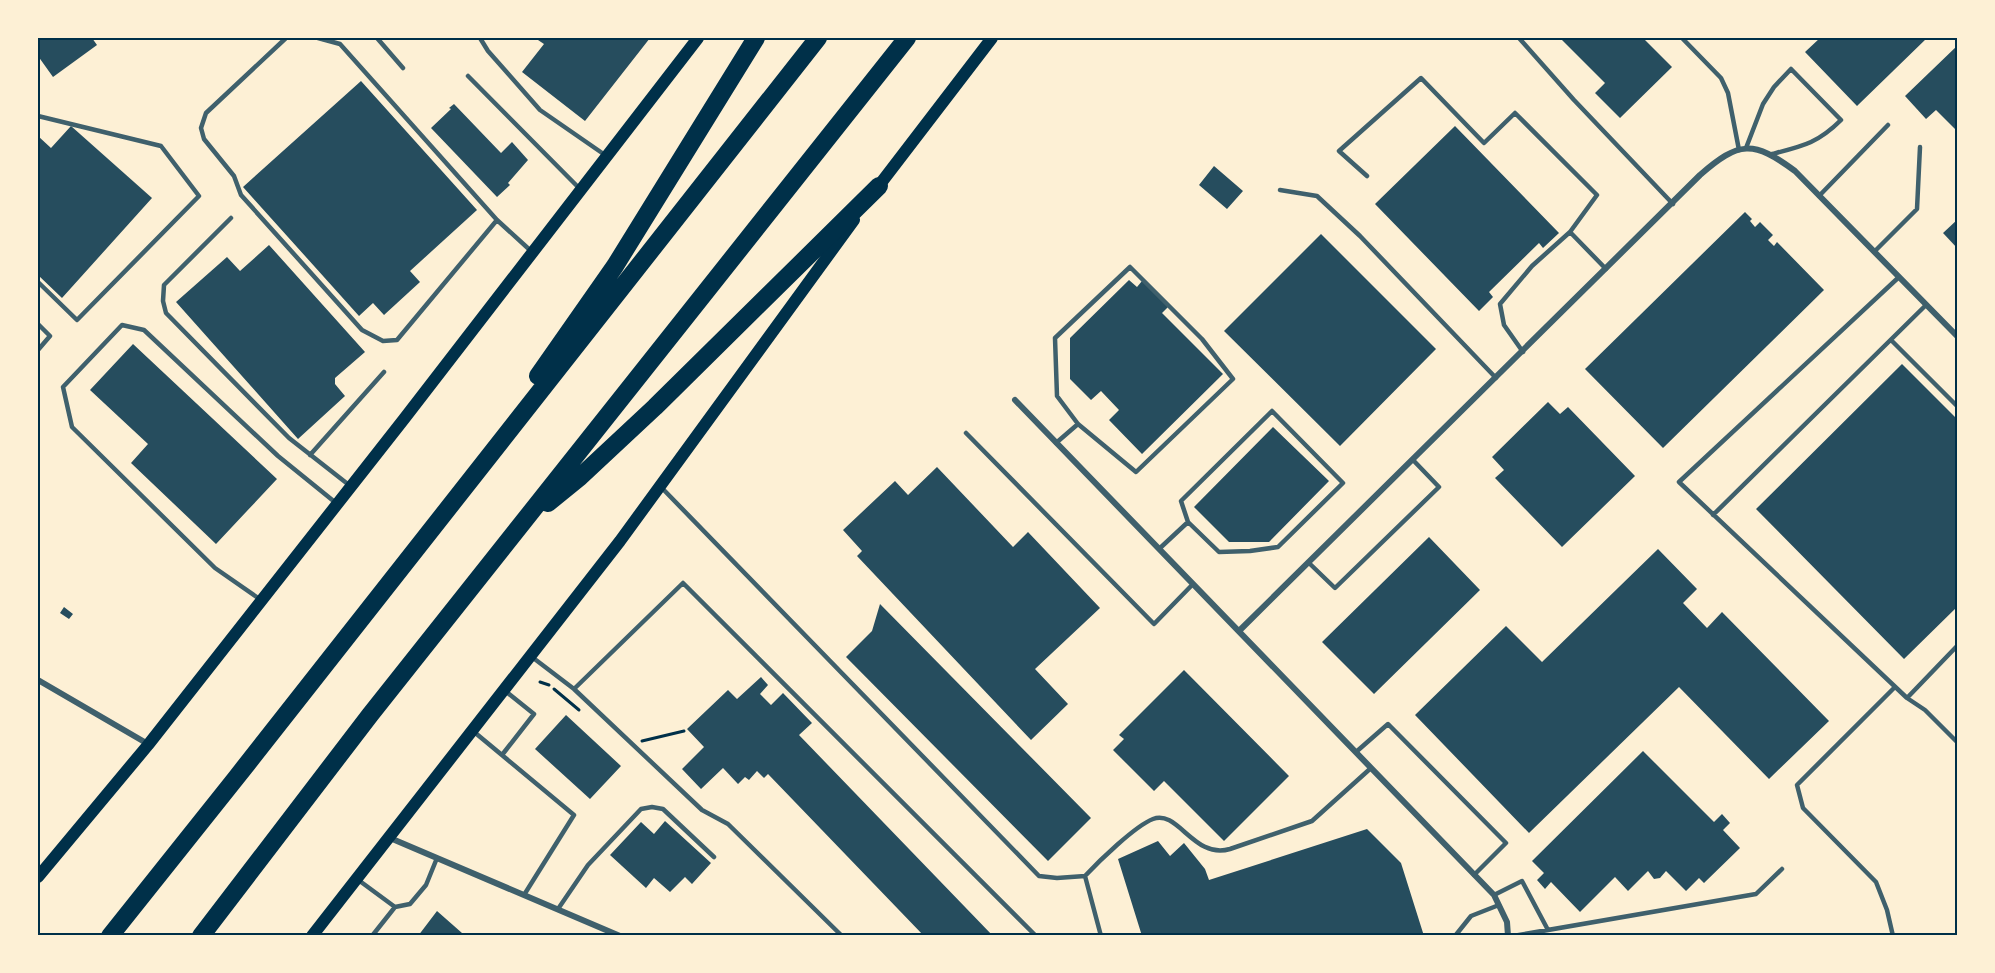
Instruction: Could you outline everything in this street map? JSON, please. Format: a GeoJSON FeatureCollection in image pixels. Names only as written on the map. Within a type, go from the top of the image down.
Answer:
{"type":"FeatureCollection","features":[{"type":"Feature","properties":{"kind":"highway"},"geometry":{"type":"LineString","coordinates":[[408,560],[615,266],[756,38]]}},
{"type":"Feature","properties":{"kind":"highway"},"geometry":{"type":"LineString","coordinates":[[110,936],[818,38]]}},
{"type":"Feature","properties":{"kind":"highway"},"geometry":{"type":"LineString","coordinates":[[201,936],[370,715],[908,38]]}},
{"type":"Feature","properties":{"kind":"highway"},"geometry":{"type":"LineString","coordinates":[[521,525],[580,477],[655,407],[879,186]]}},
{"type":"Feature","properties":{"kind":"main road"},"geometry":{"type":"LineString","coordinates":[[38,876],[148,745],[698,38]]}},
{"type":"Feature","properties":{"kind":"main road"},"geometry":{"type":"LineString","coordinates":[[312,936],[660,486],[879,186],[992,38]]}},
{"type":"Feature","properties":{"kind":"street"},"geometry":{"type":"LineString","coordinates":[[1239,631],[1700,175],[1723,155],[1746,148],[1773,154],[1795,171],[1958,337]]}},
{"type":"Feature","properties":{"kind":"street"},"geometry":{"type":"LineString","coordinates":[[1015,400],[1494,895],[1507,922],[1509,936]]}},
{"type":"Feature","properties":{"kind":"street"},"geometry":{"type":"LineString","coordinates":[[38,680],[148,745]]}},
{"type":"Feature","properties":{"kind":"street"},"geometry":{"type":"LineString","coordinates":[[390,838],[620,936]]}},
{"type":"Feature","properties":{"kind":"lane"},"geometry":{"type":"LineString","coordinates":[[286,38],[206,113],[201,128],[204,139],[234,176],[241,195],[362,330],[383,341],[397,340],[497,220]]}},
{"type":"Feature","properties":{"kind":"lane"},"geometry":{"type":"LineString","coordinates":[[318,38],[340,44],[497,220],[533,252]]}},
{"type":"Feature","properties":{"kind":"lane"},"geometry":{"type":"LineString","coordinates":[[377,38],[403,68]]}},
{"type":"Feature","properties":{"kind":"lane"},"geometry":{"type":"LineString","coordinates":[[480,38],[488,51],[540,111],[607,156]]}},
{"type":"Feature","properties":{"kind":"lane"},"geometry":{"type":"LineString","coordinates":[[1519,38],[1574,100],[1673,204]]}},
{"type":"Feature","properties":{"kind":"lane"},"geometry":{"type":"LineString","coordinates":[[1682,38],[1721,78],[1728,93],[1739,150]]}},
{"type":"Feature","properties":{"kind":"lane"},"geometry":{"type":"LineString","coordinates":[[1746,148],[1763,104],[1774,87],[1791,69],[1841,120],[1826,136],[1806,145],[1773,154]]}},
{"type":"Feature","properties":{"kind":"lane"},"geometry":{"type":"LineString","coordinates":[[468,76],[581,190]]}},
{"type":"Feature","properties":{"kind":"lane"},"geometry":{"type":"LineString","coordinates":[[1367,176],[1339,151],[1421,78],[1484,143],[1515,113],[1597,195],[1570,232],[1532,266],[1500,304],[1504,325],[1522,352]]}},
{"type":"Feature","properties":{"kind":"lane"},"geometry":{"type":"LineString","coordinates":[[38,116],[161,146],[199,196],[77,320],[38,282]]}},
{"type":"Feature","properties":{"kind":"lane"},"geometry":{"type":"LineString","coordinates":[[1819,196],[1888,125]]}},
{"type":"Feature","properties":{"kind":"lane"},"geometry":{"type":"LineString","coordinates":[[1874,252],[1917,209],[1920,147]]}},
{"type":"Feature","properties":{"kind":"lane"},"geometry":{"type":"LineString","coordinates":[[1280,190],[1317,196],[1360,236],[1496,378]]}},
{"type":"Feature","properties":{"kind":"lane"},"geometry":{"type":"LineString","coordinates":[[231,218],[164,285],[163,301],[166,313],[286,435],[351,486]]}},
{"type":"Feature","properties":{"kind":"lane"},"geometry":{"type":"LineString","coordinates":[[1570,232],[1606,269]]}},
{"type":"Feature","properties":{"kind":"lane"},"geometry":{"type":"LineString","coordinates":[[1130,267],[1202,339],[1233,380],[1136,472],[1078,424],[1057,396],[1055,338],[1130,267]]}},
{"type":"Feature","properties":{"kind":"lane"},"geometry":{"type":"LineString","coordinates":[[1899,277],[1678,482],[1895,687],[1925,710],[1958,743]]}},
{"type":"Feature","properties":{"kind":"lane"},"geometry":{"type":"LineString","coordinates":[[1713,515],[1926,304]]}},
{"type":"Feature","properties":{"kind":"lane"},"geometry":{"type":"LineString","coordinates":[[38,324],[50,336],[38,350]]}},
{"type":"Feature","properties":{"kind":"lane"},"geometry":{"type":"LineString","coordinates":[[261,600],[215,568],[72,427],[63,387],[122,325],[144,330],[278,456],[337,504]]}},
{"type":"Feature","properties":{"kind":"lane"},"geometry":{"type":"LineString","coordinates":[[1891,340],[1958,407]]}},
{"type":"Feature","properties":{"kind":"lane"},"geometry":{"type":"LineString","coordinates":[[310,455],[384,372]]}},
{"type":"Feature","properties":{"kind":"lane"},"geometry":{"type":"LineString","coordinates":[[1272,411],[1343,483],[1278,547],[1219,552],[1188,522],[1181,501],[1272,411]]}},
{"type":"Feature","properties":{"kind":"lane"},"geometry":{"type":"LineString","coordinates":[[1056,443],[1078,424]]}},
{"type":"Feature","properties":{"kind":"lane"},"geometry":{"type":"LineString","coordinates":[[966,433],[1154,624],[1194,584]]}},
{"type":"Feature","properties":{"kind":"lane"},"geometry":{"type":"LineString","coordinates":[[1309,563],[1335,588],[1439,487],[1413,460]]}},
{"type":"Feature","properties":{"kind":"lane"},"geometry":{"type":"LineString","coordinates":[[660,486],[1039,876],[1058,878],[1085,876],[1126,838],[1154,818],[1168,819],[1206,848],[1219,852],[1312,821],[1371,768]]}},
{"type":"Feature","properties":{"kind":"lane"},"geometry":{"type":"LineString","coordinates":[[1159,549],[1188,522]]}},
{"type":"Feature","properties":{"kind":"lane"},"geometry":{"type":"LineString","coordinates":[[574,689],[683,583],[1036,936]]}},
{"type":"Feature","properties":{"kind":"lane"},"geometry":{"type":"LineString","coordinates":[[1907,698],[1958,645]]}},
{"type":"Feature","properties":{"kind":"lane"},"geometry":{"type":"LineString","coordinates":[[530,656],[574,689],[702,810],[728,824],[842,936]]}},
{"type":"Feature","properties":{"kind":"lane"},"geometry":{"type":"LineString","coordinates":[[1893,936],[1887,910],[1876,882],[1803,808],[1797,785],[1895,687]]}},
{"type":"Feature","properties":{"kind":"lane"},"geometry":{"type":"LineString","coordinates":[[502,755],[534,714],[504,689]]}},
{"type":"Feature","properties":{"kind":"lane"},"geometry":{"type":"LineString","coordinates":[[1356,752],[1388,724],[1506,843],[1474,874]]}},
{"type":"Feature","properties":{"kind":"lane"},"geometry":{"type":"LineString","coordinates":[[472,730],[574,815],[524,895]]}},
{"type":"Feature","properties":{"kind":"lane"},"geometry":{"type":"LineString","coordinates":[[558,909],[588,865],[641,809],[663,808],[714,857]]}},
{"type":"Feature","properties":{"kind":"lane"},"geometry":{"type":"LineString","coordinates":[[372,936],[395,907],[410,904],[426,885],[436,858]]}},
{"type":"Feature","properties":{"kind":"lane"},"geometry":{"type":"LineString","coordinates":[[1513,936],[1756,894],[1782,869]]}},
{"type":"Feature","properties":{"kind":"lane"},"geometry":{"type":"LineString","coordinates":[[1085,876],[1101,936]]}},
{"type":"Feature","properties":{"kind":"lane"},"geometry":{"type":"LineString","coordinates":[[357,879],[395,907]]}},
{"type":"Feature","properties":{"kind":"lane"},"geometry":{"type":"LineString","coordinates":[[1494,895],[1522,881],[1548,930]]}},
{"type":"Feature","properties":{"kind":"lane"},"geometry":{"type":"LineString","coordinates":[[1455,936],[1471,916],[1499,905]]}},
{"type":"Feature","properties":{"kind":"path"},"geometry":{"type":"LineString","coordinates":[[540,682],[548,683],[580,711]]}},
{"type":"Feature","properties":{"kind":"path"},"geometry":{"type":"LineString","coordinates":[[639,742],[684,731]]}},
{"type":"Feature","properties":{"kind":"building"},"geometry":{"type":"Polygon","coordinates":[[[38,38],[92,38],[97,45],[53,77],[38,56],[38,38]]]}},
{"type":"Feature","properties":{"kind":"building"},"geometry":{"type":"Polygon","coordinates":[[[535,38],[650,38],[585,121],[522,72],[544,44],[535,38]]]}},
{"type":"Feature","properties":{"kind":"building"},"geometry":{"type":"Polygon","coordinates":[[[1560,38],[1643,38],[1672,67],[1620,118],[1595,93],[1605,83],[1560,38]]]}},
{"type":"Feature","properties":{"kind":"building"},"geometry":{"type":"Polygon","coordinates":[[[1820,38],[1927,38],[1857,106],[1805,52],[1820,38]]]}},
{"type":"Feature","properties":{"kind":"building"},"geometry":{"type":"Polygon","coordinates":[[[1958,45],[1958,132],[1936,110],[1926,119],[1905,96],[1958,45]]]}},
{"type":"Feature","properties":{"kind":"building"},"geometry":{"type":"Polygon","coordinates":[[[361,81],[477,210],[410,271],[420,282],[384,315],[373,303],[359,316],[243,187],[361,81]]]}},
{"type":"Feature","properties":{"kind":"building"},"geometry":{"type":"Polygon","coordinates":[[[454,104],[501,153],[512,142],[528,160],[508,183],[510,185],[497,197],[431,128],[454,104]]]}},
{"type":"Feature","properties":{"kind":"building"},"geometry":{"type":"Polygon","coordinates":[[[71,126],[152,198],[62,298],[38,275],[38,136],[51,148],[71,126]]]}},
{"type":"Feature","properties":{"kind":"building"},"geometry":{"type":"Polygon","coordinates":[[[1455,126],[1559,233],[1543,248],[1539,243],[1489,292],[1493,297],[1479,311],[1375,204],[1455,126]]]}},
{"type":"Feature","properties":{"kind":"building"},"geometry":{"type":"Polygon","coordinates":[[[1214,166],[1243,191],[1227,209],[1199,185],[1214,166]]]}},
{"type":"Feature","properties":{"kind":"building"},"geometry":{"type":"Polygon","coordinates":[[[1745,212],[1752,219],[1750,221],[1755,227],[1760,222],[1773,235],[1768,240],[1774,246],[1777,242],[1824,290],[1663,448],[1585,369],[1745,212]]]}},
{"type":"Feature","properties":{"kind":"building"},"geometry":{"type":"Polygon","coordinates":[[[1958,219],[1958,249],[1943,233],[1958,219]]]}},
{"type":"Feature","properties":{"kind":"building"},"geometry":{"type":"Polygon","coordinates":[[[1321,234],[1436,349],[1340,446],[1224,331],[1321,234]]]}},
{"type":"Feature","properties":{"kind":"building"},"geometry":{"type":"Polygon","coordinates":[[[269,245],[365,352],[335,378],[335,384],[345,396],[298,439],[176,302],[227,257],[240,271],[269,245]]]}},
{"type":"Feature","properties":{"kind":"building"},"geometry":{"type":"Polygon","coordinates":[[[1129,280],[1137,287],[1142,281],[1168,307],[1162,313],[1223,374],[1142,454],[1109,420],[1119,410],[1101,391],[1091,400],[1070,379],[1070,338],[1129,280]]]}},
{"type":"Feature","properties":{"kind":"building"},"geometry":{"type":"Polygon","coordinates":[[[133,344],[277,479],[216,544],[131,463],[148,444],[90,390],[133,344]]]}},
{"type":"Feature","properties":{"kind":"building"},"geometry":{"type":"Polygon","coordinates":[[[1902,364],[1958,420],[1958,606],[1904,659],[1756,509],[1902,364]]]}},
{"type":"Feature","properties":{"kind":"building"},"geometry":{"type":"Polygon","coordinates":[[[1548,402],[1560,414],[1568,407],[1635,476],[1562,547],[1495,478],[1504,470],[1492,457],[1548,402]]]}},
{"type":"Feature","properties":{"kind":"building"},"geometry":{"type":"Polygon","coordinates":[[[1273,427],[1329,481],[1269,542],[1229,542],[1194,507],[1273,427]]]}},
{"type":"Feature","properties":{"kind":"building"},"geometry":{"type":"Polygon","coordinates":[[[937,467],[1013,547],[1028,532],[1100,608],[1035,669],[1068,704],[1031,740],[857,556],[862,551],[843,530],[895,481],[908,495],[937,467]]]}},
{"type":"Feature","properties":{"kind":"building"},"geometry":{"type":"Polygon","coordinates":[[[1429,537],[1480,590],[1374,694],[1322,642],[1429,537]]]}},
{"type":"Feature","properties":{"kind":"building"},"geometry":{"type":"Polygon","coordinates":[[[1658,549],[1697,589],[1683,603],[1707,628],[1722,612],[1829,721],[1769,779],[1679,687],[1529,833],[1415,715],[1506,626],[1542,662],[1658,549]]]}},
{"type":"Feature","properties":{"kind":"building"},"geometry":{"type":"Polygon","coordinates":[[[880,604],[1091,818],[1048,861],[846,657],[872,631],[880,604]]]}},
{"type":"Feature","properties":{"kind":"building"},"geometry":{"type":"Polygon","coordinates":[[[64,607],[73,614],[69,619],[60,613],[64,607]]]}},
{"type":"Feature","properties":{"kind":"building"},"geometry":{"type":"Polygon","coordinates":[[[1184,670],[1289,776],[1224,841],[1164,781],[1154,791],[1113,750],[1124,739],[1119,735],[1184,670]]]}},
{"type":"Feature","properties":{"kind":"building"},"geometry":{"type":"Polygon","coordinates":[[[761,677],[768,685],[760,694],[771,705],[783,693],[812,723],[799,735],[993,936],[924,936],[768,774],[764,778],[757,771],[749,780],[745,777],[738,784],[723,768],[701,789],[682,769],[704,747],[687,729],[728,690],[737,699],[761,677]]]}},
{"type":"Feature","properties":{"kind":"building"},"geometry":{"type":"Polygon","coordinates":[[[566,715],[621,766],[590,799],[535,749],[566,715]]]}},
{"type":"Feature","properties":{"kind":"building"},"geometry":{"type":"Polygon","coordinates":[[[1643,751],[1714,822],[1722,814],[1730,823],[1723,830],[1740,848],[1704,883],[1699,878],[1686,891],[1666,871],[1660,878],[1654,879],[1648,871],[1628,891],[1615,877],[1580,912],[1551,882],[1545,889],[1537,880],[1544,873],[1532,861],[1643,751]]]}},
{"type":"Feature","properties":{"kind":"building"},"geometry":{"type":"Polygon","coordinates":[[[665,821],[711,863],[692,884],[685,877],[670,892],[654,878],[646,888],[610,855],[641,822],[654,834],[665,821]]]}},
{"type":"Feature","properties":{"kind":"building"},"geometry":{"type":"Polygon","coordinates":[[[1367,829],[1401,863],[1424,936],[1142,936],[1118,859],[1158,841],[1170,856],[1184,843],[1205,869],[1209,880],[1367,829]]]}},
{"type":"Feature","properties":{"kind":"building"},"geometry":{"type":"Polygon","coordinates":[[[437,911],[462,933],[460,936],[418,936],[437,911]]]}}]}
